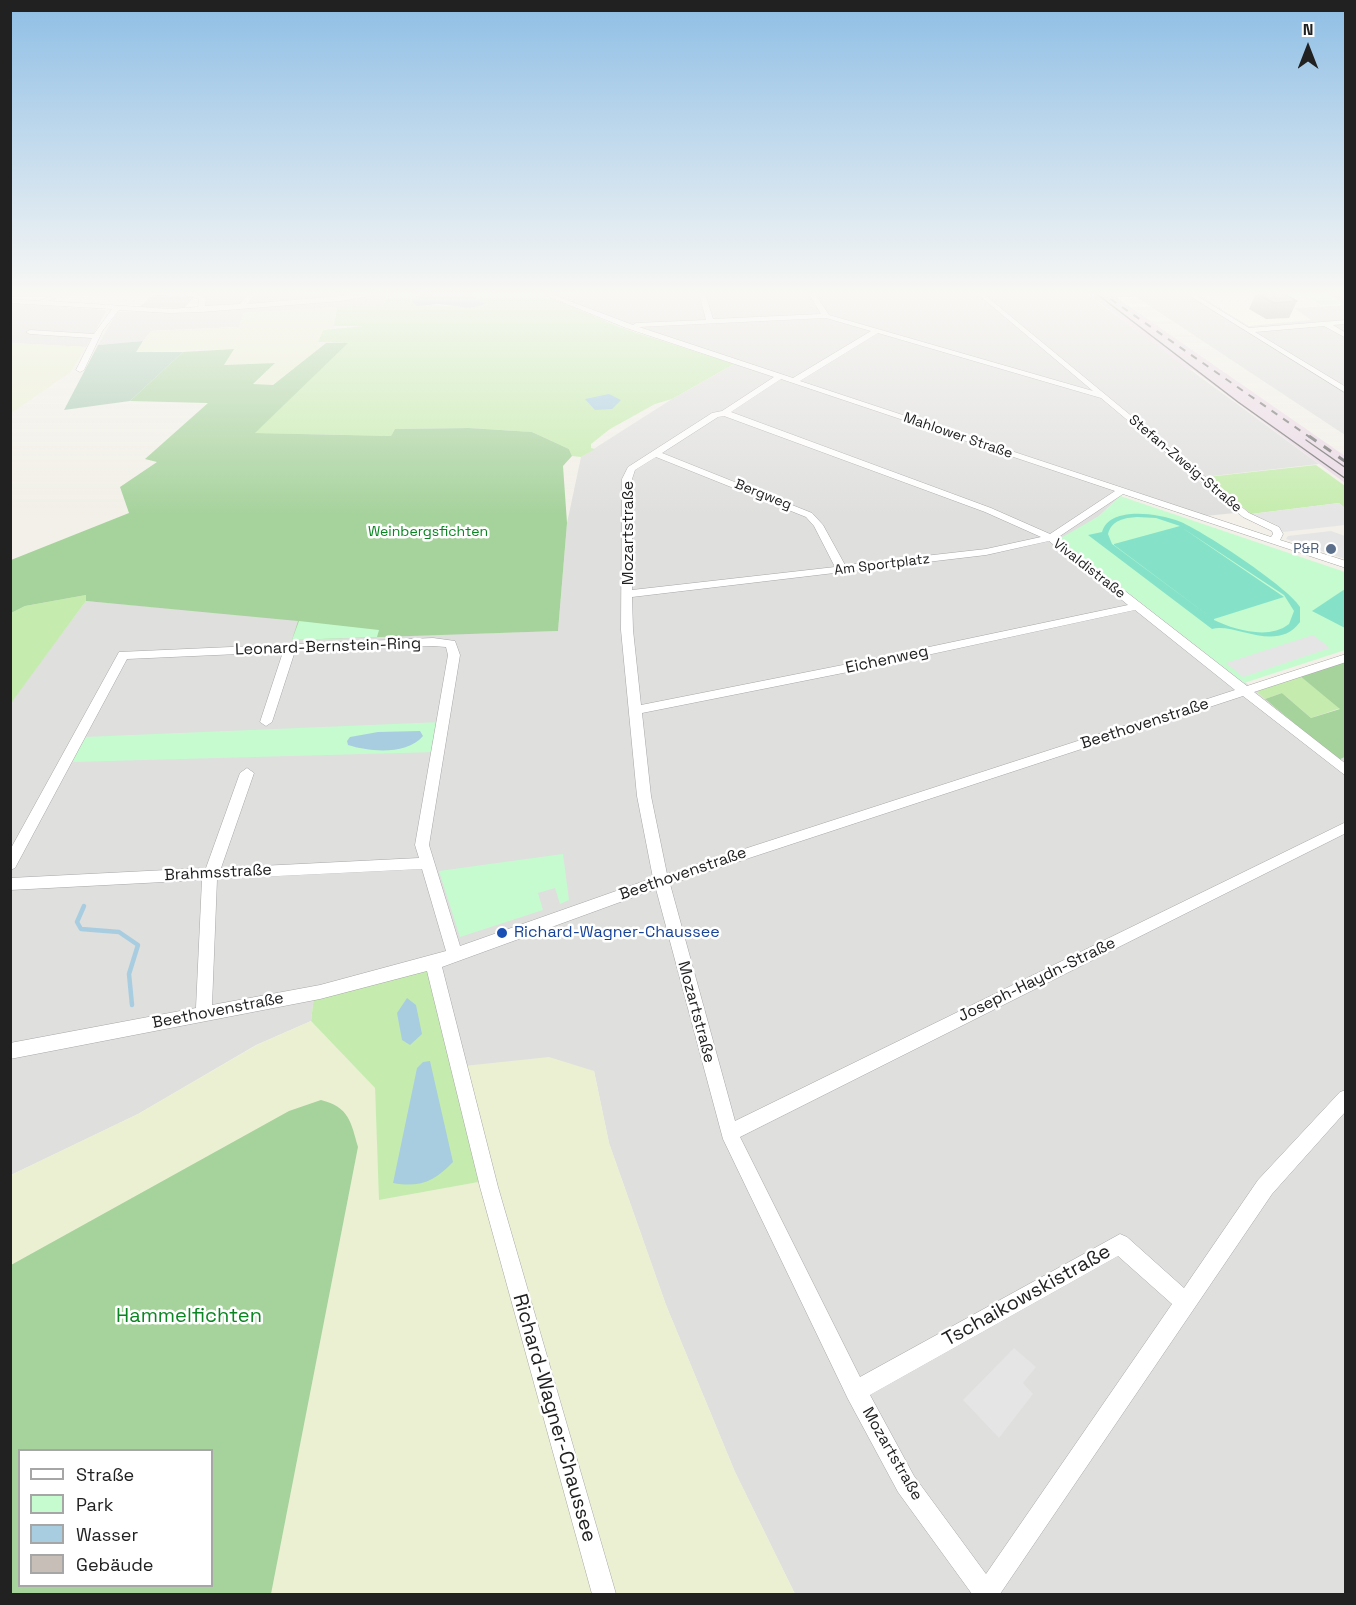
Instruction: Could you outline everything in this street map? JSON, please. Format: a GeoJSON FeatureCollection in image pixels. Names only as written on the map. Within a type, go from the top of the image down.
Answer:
{"type":"FeatureCollection","features":[{"type":"Feature","properties":{"kind":"street"},"geometry":{"type":"LineString","coordinates":[[80,370],[82,366]]}},
{"type":"Feature","properties":{"kind":"street","name":"Mahlower Straße"},"geometry":{"type":"LineString","coordinates":[[750,366],[1121,492],[1346,565]]}},
{"type":"Feature","properties":{"kind":"street","name":"Mozartstraße"},"geometry":{"type":"LineString","coordinates":[[810,366],[725,413],[715,415],[631,469],[627,479],[627,630],[644,796],[662,881],[729,1133],[856,1391],[906,1484],[986,1594]]}},
{"type":"Feature","properties":{"kind":"street"},"geometry":{"type":"LineString","coordinates":[[999,366],[1105,396]]}},
{"type":"Feature","properties":{"kind":"street","name":"Stefan-Zweig-Straße"},"geometry":{"type":"LineString","coordinates":[[1068,366],[1245,515],[1276,529],[1278,534],[1274,542]]}},
{"type":"Feature","properties":{"kind":"street"},"geometry":{"type":"LineString","coordinates":[[1306,366],[1346,391]]}},
{"type":"Feature","properties":{"kind":"street","name":"Vivaldistraße"},"geometry":{"type":"LineString","coordinates":[[725,413],[988,510],[1052,538],[1248,691],[1346,771]]}},
{"type":"Feature","properties":{"kind":"street","name":"Bergweg"},"geometry":{"type":"LineString","coordinates":[[655,453],[809,515],[818,525],[842,570]]}},
{"type":"Feature","properties":{"kind":"street","name":"Am Sportplatz"},"geometry":{"type":"LineString","coordinates":[[628,594],[986,552],[1052,538],[1121,492]]}},
{"type":"Feature","properties":{"kind":"street","name":"Eichenweg"},"geometry":{"type":"LineString","coordinates":[[636,710],[858,666],[1137,606]]}},
{"type":"Feature","properties":{"kind":"street","name":"Leonard-Bernstein-Ring"},"geometry":{"type":"LineString","coordinates":[[10,864],[123,655],[433,642],[451,644],[454,649],[422,845],[455,954]]}},
{"type":"Feature","properties":{"kind":"street"},"geometry":{"type":"LineString","coordinates":[[266,722],[290,648]]}},
{"type":"Feature","properties":{"kind":"street","name":"Beethovenstraße"},"geometry":{"type":"LineString","coordinates":[[10,1051],[320,992],[433,963],[662,881],[1346,658]]}},
{"type":"Feature","properties":{"kind":"street"},"geometry":{"type":"LineString","coordinates":[[204,1014],[208,885],[247,773]]}},
{"type":"Feature","properties":{"kind":"street","name":"Joseph-Haydn-Straße"},"geometry":{"type":"LineString","coordinates":[[729,1133],[1346,827]]}},
{"type":"Feature","properties":{"kind":"street","name":"Brahmsstraße"},"geometry":{"type":"LineString","coordinates":[[10,884],[426,863]]}},
{"type":"Feature","properties":{"kind":"street","name":"Richard-Wagner-Chaussee"},"geometry":{"type":"LineString","coordinates":[[433,963],[489,1187],[604,1594]]}},
{"type":"Feature","properties":{"kind":"street"},"geometry":{"type":"LineString","coordinates":[[986,1594],[1265,1187],[1346,1098]]}},
{"type":"Feature","properties":{"kind":"street","name":"Tschaikowskistraße"},"geometry":{"type":"LineString","coordinates":[[856,1391],[1120,1244],[1186,1303]]}},
{"type":"Feature","properties":{"kind":"shaded area"},"geometry":{"type":"Polygon","coordinates":[[[11,366],[75,366],[71,372],[11,413],[11,366]]]}},
{"type":"Feature","properties":{"kind":"shaded area"},"geometry":{"type":"Polygon","coordinates":[[[87,366],[168,366],[130,401],[64,410],[87,366]]]}},
{"type":"Feature","properties":{"kind":"shaded area"},"geometry":{"type":"Polygon","coordinates":[[[271,366],[297,366],[273,385],[253,385],[271,366]]]}},
{"type":"Feature","properties":{"kind":"shaded area"},"geometry":{"type":"Polygon","coordinates":[[[731,366],[1185,366],[1319,464],[1195,478],[1235,513],[1205,516],[1127,490],[1099,516],[1061,541],[1254,689],[1338,760],[1345,757],[1345,1594],[795,1594],[735,1472],[666,1305],[609,1143],[594,1071],[464,1066],[431,969],[314,996],[311,1021],[256,1045],[138,1114],[11,1175],[10,703],[86,601],[461,634],[558,631],[567,523],[581,457],[672,399],[731,366]]]}},
{"type":"Feature","properties":{"kind":"shaded area"},"geometry":{"type":"Polygon","coordinates":[[[1183,366],[1215,366],[1345,456],[1345,483],[1193,370],[1183,366]]]}},
{"type":"Feature","properties":{"kind":"shaded area"},"geometry":{"type":"Polygon","coordinates":[[[1240,366],[1345,366],[1345,435],[1240,366]]]}},
{"type":"Feature","properties":{"kind":"shaded area"},"geometry":{"type":"Polygon","coordinates":[[[1339,503],[1345,508],[1345,525],[1283,532],[1277,525],[1251,514],[1339,503]]]}},
{"type":"Feature","properties":{"kind":"shaded area","name":"P&R"},"geometry":{"type":"Polygon","coordinates":[[[1331,531],[1345,536],[1345,559],[1286,539],[1288,536],[1331,531]]]}},
{"type":"Feature","properties":{"kind":"shaded area"},"geometry":{"type":"Polygon","coordinates":[[[1313,635],[1330,648],[1243,677],[1226,663],[1313,635]]]}},
{"type":"Feature","properties":{"kind":"shaded area"},"geometry":{"type":"Polygon","coordinates":[[[311,1021],[375,1088],[380,1200],[483,1181],[464,1066],[549,1057],[594,1071],[609,1143],[666,1305],[735,1472],[795,1594],[271,1594],[358,1147],[11,1265],[11,1175],[138,1114],[257,1045],[311,1021]]]}},
{"type":"Feature","properties":{"kind":"shaded area"},"geometry":{"type":"Polygon","coordinates":[[[1014,1348],[1036,1367],[1023,1383],[1033,1394],[999,1438],[963,1400],[1014,1348]]]}},
{"type":"Feature","properties":{"kind":"green space","name":"Weinbergsfichten"},"geometry":{"type":"Polygon","coordinates":[[[168,366],[272,366],[253,384],[273,385],[297,366],[324,366],[255,433],[391,436],[395,429],[469,428],[532,432],[569,449],[572,456],[563,466],[567,523],[558,631],[292,640],[298,621],[86,601],[86,595],[25,606],[11,613],[11,560],[129,513],[120,487],[157,462],[145,459],[208,403],[130,401],[168,366]]]}},
{"type":"Feature","properties":{"kind":"green space"},"geometry":{"type":"Polygon","coordinates":[[[323,366],[731,366],[672,399],[655,404],[610,429],[591,444],[591,448],[595,449],[581,457],[572,456],[569,449],[532,432],[469,428],[395,429],[391,436],[254,433],[323,366]]]}},
{"type":"Feature","properties":{"kind":"green space"},"geometry":{"type":"Polygon","coordinates":[[[1316,465],[1345,486],[1345,508],[1339,503],[1251,514],[1207,477],[1316,465]]]}},
{"type":"Feature","properties":{"kind":"green space"},"geometry":{"type":"Polygon","coordinates":[[[1120,496],[1345,572],[1345,650],[1244,683],[1059,539],[1099,516],[1120,496]]]}},
{"type":"Feature","properties":{"kind":"green space"},"geometry":{"type":"Polygon","coordinates":[[[1126,515],[1169,518],[1208,537],[1263,574],[1292,598],[1300,607],[1300,622],[1291,631],[1280,636],[1256,635],[1232,629],[1212,629],[1088,535],[1102,532],[1110,521],[1126,515]],[[1156,518],[1123,519],[1112,526],[1108,534],[1112,544],[1213,619],[1114,545],[1180,526],[1156,518]],[[1181,527],[1284,597],[1214,620],[1252,632],[1272,632],[1289,624],[1294,611],[1284,595],[1181,527]]]}},
{"type":"Feature","properties":{"kind":"green space"},"geometry":{"type":"Polygon","coordinates":[[[1345,589],[1345,628],[1312,611],[1345,589]]]}},
{"type":"Feature","properties":{"kind":"green space"},"geometry":{"type":"Polygon","coordinates":[[[86,595],[86,601],[11,703],[11,613],[25,606],[86,595]]]}},
{"type":"Feature","properties":{"kind":"green space"},"geometry":{"type":"Polygon","coordinates":[[[299,621],[379,630],[377,637],[292,640],[299,621]]]}},
{"type":"Feature","properties":{"kind":"green space"},"geometry":{"type":"Polygon","coordinates":[[[1345,660],[1345,757],[1338,760],[1265,699],[1282,693],[1311,718],[1340,709],[1300,676],[1345,660]]]}},
{"type":"Feature","properties":{"kind":"green space"},"geometry":{"type":"Polygon","coordinates":[[[1300,676],[1341,708],[1311,718],[1282,693],[1265,699],[1255,690],[1300,676]]]}},
{"type":"Feature","properties":{"kind":"green space"},"geometry":{"type":"Polygon","coordinates":[[[442,722],[437,752],[72,762],[85,737],[442,722]]]}},
{"type":"Feature","properties":{"kind":"green space"},"geometry":{"type":"Polygon","coordinates":[[[563,854],[569,900],[560,904],[555,888],[538,893],[543,910],[460,937],[439,871],[563,854]]]}},
{"type":"Feature","properties":{"kind":"green space"},"geometry":{"type":"Polygon","coordinates":[[[431,969],[484,1181],[379,1200],[375,1088],[311,1021],[314,996],[431,969]]]}},
{"type":"Feature","properties":{"kind":"green space","name":"Hammelfichten"},"geometry":{"type":"Polygon","coordinates":[[[321,1100],[343,1111],[351,1123],[358,1147],[271,1594],[11,1594],[11,1265],[289,1111],[321,1100]]]}},
{"type":"Feature","properties":{"kind":"water"},"geometry":{"type":"Polygon","coordinates":[[[609,394],[621,400],[612,409],[595,410],[585,399],[609,394]]]}},
{"type":"Feature","properties":{"kind":"water"},"geometry":{"type":"Polygon","coordinates":[[[420,731],[423,736],[416,742],[398,749],[367,749],[348,745],[347,741],[350,737],[378,732],[420,731]]]}},
{"type":"Feature","properties":{"kind":"water"},"geometry":{"type":"Polygon","coordinates":[[[407,998],[416,1005],[422,1034],[410,1045],[402,1040],[397,1013],[407,998]]]}},
{"type":"Feature","properties":{"kind":"water"},"geometry":{"type":"Polygon","coordinates":[[[430,1061],[453,1162],[440,1174],[426,1182],[393,1183],[417,1068],[423,1062],[430,1061]]]}},
{"type":"Feature","properties":{"kind":"waterway"},"geometry":{"type":"LineString","coordinates":[[84,906],[77,922],[81,929],[119,932],[138,945],[129,974],[132,1005]]}},
{"type":"Feature","properties":{"kind":"tram line"},"geometry":{"type":"LineString","coordinates":[[1191,366],[1346,479]]}},
{"type":"Feature","properties":{"kind":"tram line"},"geometry":{"type":"LineString","coordinates":[[1306,440],[1346,468]]}},
{"type":"Feature","properties":{"kind":"railway"},"geometry":{"type":"LineString","coordinates":[[1207,366],[1311,438]]}},
{"type":"Feature","properties":{"kind":"railway"},"geometry":{"type":"LineString","coordinates":[[1309,436],[1346,462]]}},
{"type":"Feature","properties":{"kind":"place","name":"P&R"},"geometry":{"type":"Point","coordinates":[1331,549]}},
{"type":"Feature","properties":{"kind":"place","name":"Richard-Wagner-Chaussee"},"geometry":{"type":"Point","coordinates":[502,933]}}]}
